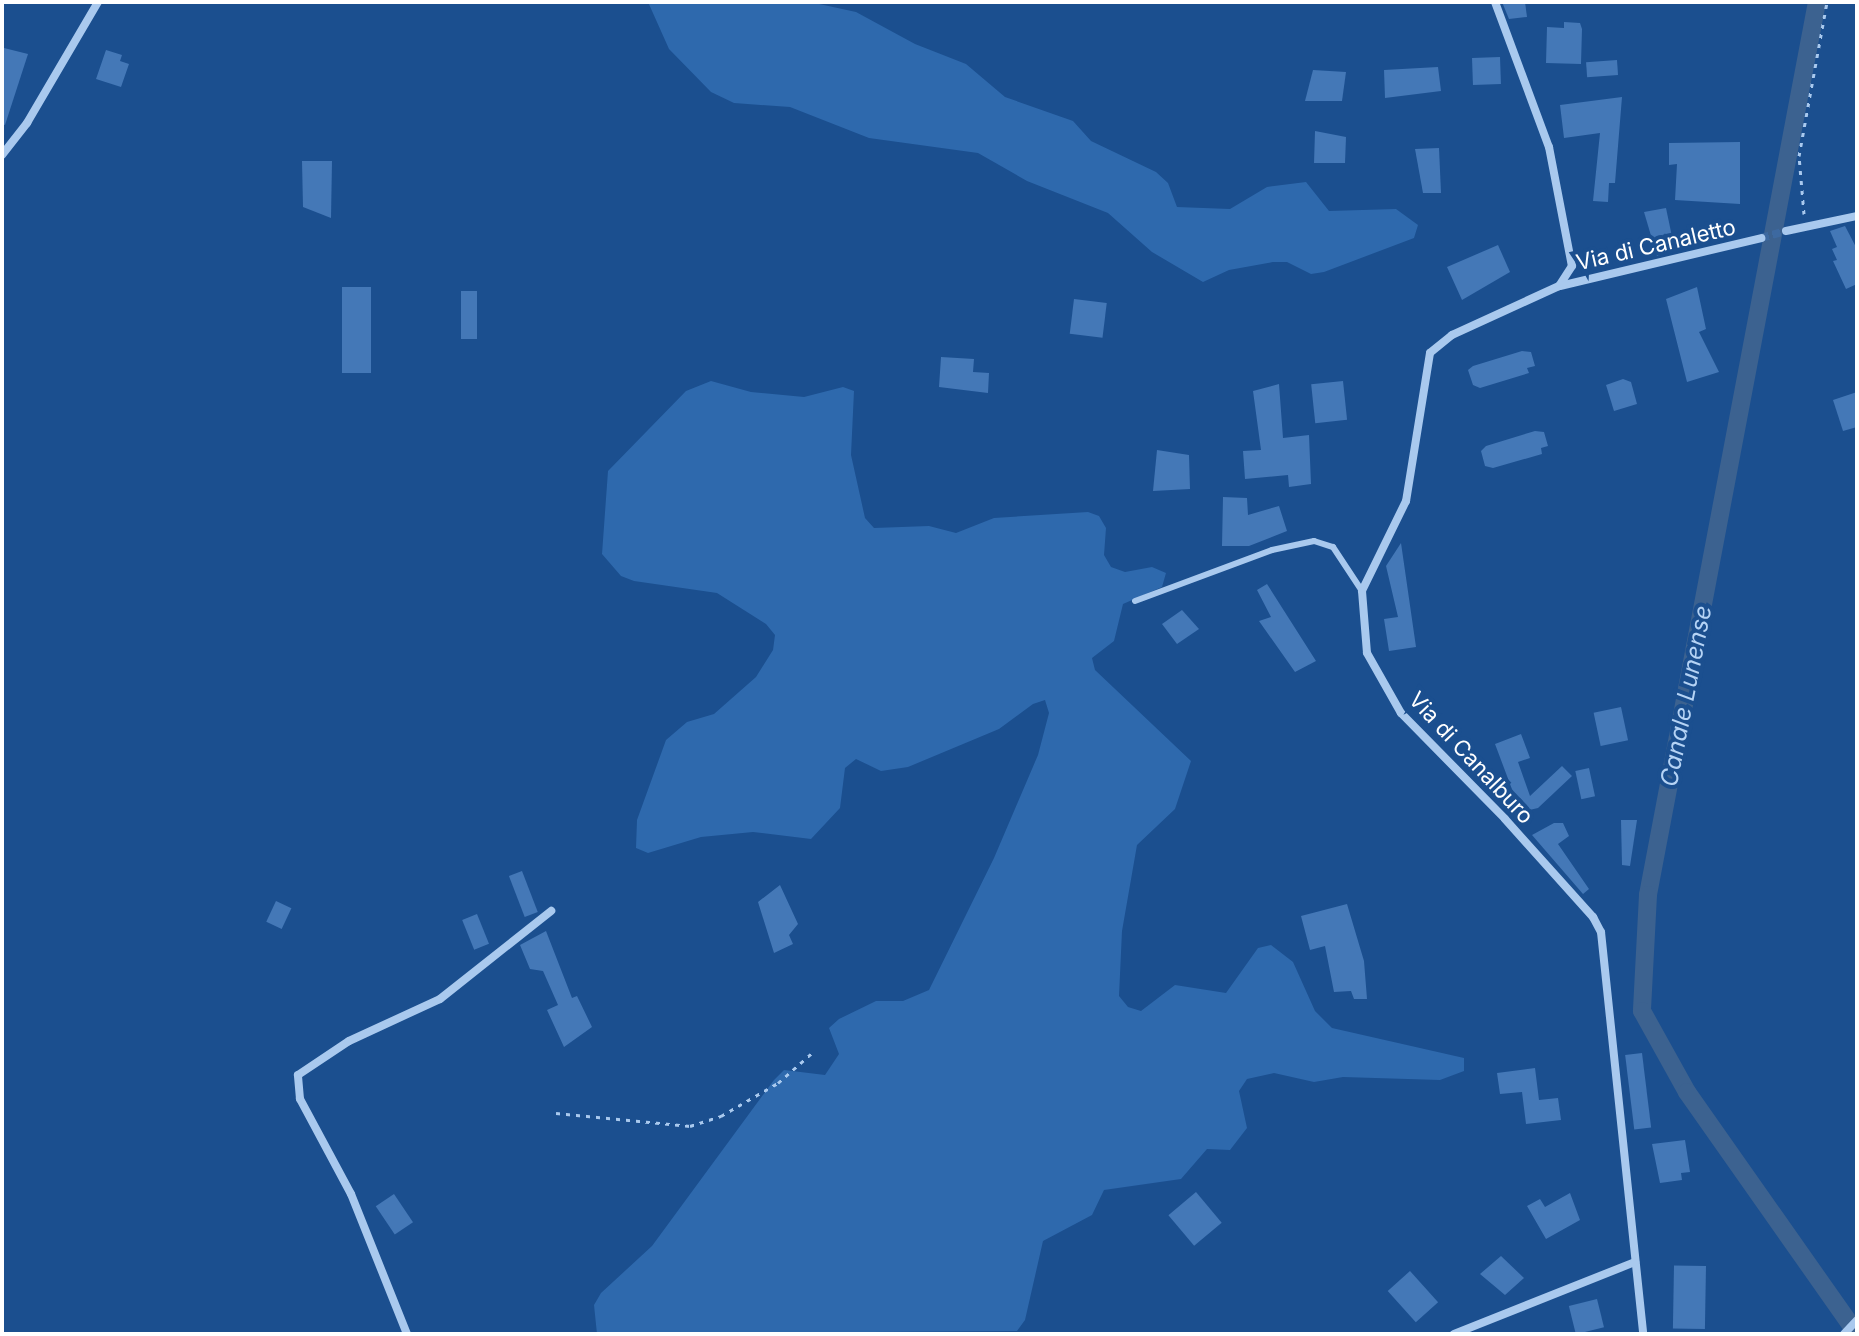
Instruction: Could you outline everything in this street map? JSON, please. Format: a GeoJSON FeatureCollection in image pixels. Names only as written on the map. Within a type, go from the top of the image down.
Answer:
{"type":"FeatureCollection","features":[{"type":"Feature","properties":{"kind":"street"},"geometry":{"type":"LineString","coordinates":[[2,155],[27,123],[98,2]]}},
{"type":"Feature","properties":{"kind":"street"},"geometry":{"type":"LineString","coordinates":[[1362,591],[1406,501],[1430,353],[1452,335],[1559,286],[1573,254],[1549,147],[1495,2]]}},
{"type":"Feature","properties":{"kind":"street"},"geometry":{"type":"LineString","coordinates":[[1786,231],[1857,216]]}},
{"type":"Feature","properties":{"kind":"street","name":"Via di Canaletto"},"geometry":{"type":"LineString","coordinates":[[1559,286],[1761,238]]}},
{"type":"Feature","properties":{"kind":"street","name":"Via di Canalburo"},"geometry":{"type":"LineString","coordinates":[[1362,591],[1373,671],[1401,713],[1505,819],[1593,917],[1601,932],[1643,1334]]}},
{"type":"Feature","properties":{"kind":"street"},"geometry":{"type":"LineString","coordinates":[[407,1334],[351,1194],[300,1099],[298,1075],[349,1041],[440,999],[551,911]]}},
{"type":"Feature","properties":{"kind":"street"},"geometry":{"type":"LineString","coordinates":[[1454,1334],[1635,1262]]}},
{"type":"Feature","properties":{"kind":"street"},"geometry":{"type":"LineString","coordinates":[[1844,1334],[1857,1320]]}},
{"type":"Feature","properties":{"kind":"lane"},"geometry":{"type":"LineString","coordinates":[[1135,601],[1272,550],[1314,541],[1333,547],[1362,591]]}},
{"type":"Feature","properties":{"kind":"path"},"geometry":{"type":"LineString","coordinates":[[1804,226],[1799,156],[1827,2]]}},
{"type":"Feature","properties":{"kind":"path"},"geometry":{"type":"LineString","coordinates":[[556,1113],[690,1126],[721,1116],[778,1083],[813,1052]]}},
{"type":"Feature","properties":{"kind":"shaded area"},"geometry":{"type":"Polygon","coordinates":[[[648,2],[810,2],[856,12],[915,44],[966,64],[1005,97],[1073,121],[1091,141],[1156,172],[1168,183],[1177,207],[1230,209],[1267,187],[1306,182],[1329,211],[1396,209],[1418,225],[1414,238],[1324,272],[1311,274],[1287,262],[1273,262],[1229,270],[1203,282],[1152,252],[1108,213],[1027,181],[978,153],[869,138],[790,107],[734,103],[711,92],[669,49],[648,2]]]}},
{"type":"Feature","properties":{"kind":"shaded area"},"geometry":{"type":"Polygon","coordinates":[[[711,381],[751,392],[804,397],[843,387],[854,391],[851,455],[865,518],[874,528],[929,526],[956,533],[994,518],[1088,512],[1099,516],[1106,528],[1104,555],[1111,567],[1125,572],[1152,567],[1166,573],[1162,587],[1123,604],[1114,641],[1092,658],[1095,670],[1191,761],[1175,809],[1137,845],[1122,931],[1119,996],[1128,1007],[1141,1011],[1175,985],[1226,993],[1258,948],[1271,945],[1293,962],[1315,1011],[1332,1028],[1464,1058],[1464,1071],[1440,1080],[1343,1077],[1314,1082],[1274,1073],[1247,1079],[1239,1091],[1247,1128],[1230,1150],[1207,1149],[1181,1179],[1104,1190],[1092,1215],[1043,1241],[1025,1320],[1017,1331],[597,1334],[594,1305],[601,1293],[652,1246],[774,1080],[784,1070],[825,1075],[839,1054],[829,1028],[839,1019],[876,1001],[903,1001],[929,990],[994,858],[1038,755],[1049,713],[1045,700],[1033,704],[999,729],[908,767],[881,771],[856,759],[845,768],[840,808],[811,839],[753,832],[701,837],[648,853],[636,848],[637,820],[666,740],[687,722],[714,714],[756,677],[773,650],[775,635],[766,624],[717,593],[634,581],[621,576],[602,554],[608,471],[686,391],[711,381]]]}},
{"type":"Feature","properties":{"kind":"building"},"geometry":{"type":"Polygon","coordinates":[[[1502,2],[1525,2],[1527,17],[1509,19],[1502,2]]]}},
{"type":"Feature","properties":{"kind":"building"},"geometry":{"type":"Polygon","coordinates":[[[1564,22],[1580,23],[1581,64],[1546,63],[1547,27],[1564,28],[1564,22]]]}},
{"type":"Feature","properties":{"kind":"building"},"geometry":{"type":"Polygon","coordinates":[[[4,48],[28,54],[5,125],[2,124],[4,48]]]}},
{"type":"Feature","properties":{"kind":"building"},"geometry":{"type":"Polygon","coordinates":[[[106,50],[122,55],[120,61],[129,64],[121,87],[96,79],[106,50]]]}},
{"type":"Feature","properties":{"kind":"building"},"geometry":{"type":"Polygon","coordinates":[[[1500,57],[1501,84],[1473,85],[1472,58],[1500,57]]]}},
{"type":"Feature","properties":{"kind":"building"},"geometry":{"type":"Polygon","coordinates":[[[1617,60],[1618,75],[1587,77],[1586,62],[1617,60]]]}},
{"type":"Feature","properties":{"kind":"building"},"geometry":{"type":"Polygon","coordinates":[[[1438,67],[1441,91],[1385,98],[1384,70],[1438,67]]]}},
{"type":"Feature","properties":{"kind":"building"},"geometry":{"type":"Polygon","coordinates":[[[1313,70],[1346,72],[1342,101],[1305,101],[1313,70]]]}},
{"type":"Feature","properties":{"kind":"building"},"geometry":{"type":"Polygon","coordinates":[[[1622,97],[1615,183],[1609,183],[1608,202],[1593,201],[1600,133],[1564,138],[1560,105],[1622,97]]]}},
{"type":"Feature","properties":{"kind":"building"},"geometry":{"type":"Polygon","coordinates":[[[1315,131],[1346,137],[1345,163],[1314,163],[1315,131]]]}},
{"type":"Feature","properties":{"kind":"building"},"geometry":{"type":"Polygon","coordinates":[[[1740,142],[1740,204],[1675,200],[1677,164],[1669,165],[1669,143],[1740,142]]]}},
{"type":"Feature","properties":{"kind":"building"},"geometry":{"type":"Polygon","coordinates":[[[1439,148],[1441,193],[1423,193],[1415,149],[1439,148]]]}},
{"type":"Feature","properties":{"kind":"building"},"geometry":{"type":"Polygon","coordinates":[[[302,161],[332,161],[331,218],[303,207],[302,161]]]}},
{"type":"Feature","properties":{"kind":"building"},"geometry":{"type":"Polygon","coordinates":[[[1666,208],[1675,251],[1657,256],[1644,212],[1666,208]]]}},
{"type":"Feature","properties":{"kind":"building"},"geometry":{"type":"Polygon","coordinates":[[[1845,226],[1857,249],[1857,284],[1846,289],[1833,261],[1837,260],[1832,249],[1837,247],[1830,231],[1845,226]]]}},
{"type":"Feature","properties":{"kind":"building"},"geometry":{"type":"Polygon","coordinates":[[[1498,245],[1510,272],[1462,300],[1447,267],[1498,245]]]}},
{"type":"Feature","properties":{"kind":"building"},"geometry":{"type":"Polygon","coordinates":[[[342,287],[371,287],[371,373],[342,373],[342,287]]]}},
{"type":"Feature","properties":{"kind":"building"},"geometry":{"type":"Polygon","coordinates":[[[1697,287],[1706,329],[1699,332],[1719,372],[1687,382],[1666,299],[1697,287]]]}},
{"type":"Feature","properties":{"kind":"building"},"geometry":{"type":"Polygon","coordinates":[[[461,291],[477,291],[477,339],[461,339],[461,291]]]}},
{"type":"Feature","properties":{"kind":"building"},"geometry":{"type":"Polygon","coordinates":[[[1074,299],[1107,303],[1102,338],[1070,334],[1074,299]]]}},
{"type":"Feature","properties":{"kind":"building"},"geometry":{"type":"Polygon","coordinates":[[[1522,351],[1531,352],[1535,366],[1527,368],[1529,373],[1480,388],[1473,385],[1468,370],[1473,366],[1522,351]]]}},
{"type":"Feature","properties":{"kind":"building"},"geometry":{"type":"Polygon","coordinates":[[[941,357],[974,359],[973,372],[989,373],[988,393],[939,387],[941,357]]]}},
{"type":"Feature","properties":{"kind":"building"},"geometry":{"type":"Polygon","coordinates":[[[1623,379],[1631,382],[1637,404],[1614,411],[1606,385],[1623,379]]]}},
{"type":"Feature","properties":{"kind":"building"},"geometry":{"type":"Polygon","coordinates":[[[1343,381],[1347,420],[1315,423],[1311,384],[1343,381]]]}},
{"type":"Feature","properties":{"kind":"building"},"geometry":{"type":"Polygon","coordinates":[[[1279,384],[1283,438],[1309,435],[1311,484],[1289,487],[1288,475],[1245,479],[1243,451],[1261,450],[1253,391],[1279,384]]]}},
{"type":"Feature","properties":{"kind":"building"},"geometry":{"type":"Polygon","coordinates":[[[1857,392],[1857,427],[1843,431],[1833,400],[1857,392]]]}},
{"type":"Feature","properties":{"kind":"building"},"geometry":{"type":"Polygon","coordinates":[[[1535,431],[1544,432],[1548,446],[1541,448],[1542,454],[1493,468],[1485,466],[1481,451],[1486,446],[1535,431]]]}},
{"type":"Feature","properties":{"kind":"building"},"geometry":{"type":"Polygon","coordinates":[[[1157,450],[1189,455],[1190,489],[1153,491],[1157,450]]]}},
{"type":"Feature","properties":{"kind":"building"},"geometry":{"type":"Polygon","coordinates":[[[1223,497],[1247,498],[1248,515],[1279,506],[1287,531],[1249,546],[1222,546],[1223,497]]]}},
{"type":"Feature","properties":{"kind":"building"},"geometry":{"type":"Polygon","coordinates":[[[1401,543],[1416,647],[1389,651],[1384,619],[1398,617],[1386,566],[1401,543]]]}},
{"type":"Feature","properties":{"kind":"building"},"geometry":{"type":"Polygon","coordinates":[[[1267,584],[1316,661],[1295,672],[1259,621],[1271,617],[1257,590],[1267,584]]]}},
{"type":"Feature","properties":{"kind":"building"},"geometry":{"type":"Polygon","coordinates":[[[1182,610],[1199,629],[1177,644],[1162,624],[1182,610]]]}},
{"type":"Feature","properties":{"kind":"building"},"geometry":{"type":"Polygon","coordinates":[[[1621,707],[1628,740],[1601,746],[1594,713],[1621,707]]]}},
{"type":"Feature","properties":{"kind":"building"},"geometry":{"type":"Polygon","coordinates":[[[1521,734],[1530,758],[1518,762],[1530,796],[1562,766],[1572,776],[1538,808],[1512,814],[1519,808],[1495,744],[1521,734]]]}},
{"type":"Feature","properties":{"kind":"building"},"geometry":{"type":"Polygon","coordinates":[[[1476,759],[1499,783],[1489,792],[1466,769],[1476,759]]]}},
{"type":"Feature","properties":{"kind":"building"},"geometry":{"type":"Polygon","coordinates":[[[1589,768],[1595,796],[1581,799],[1575,771],[1589,768]]]}},
{"type":"Feature","properties":{"kind":"building"},"geometry":{"type":"Polygon","coordinates":[[[1621,820],[1637,820],[1630,866],[1622,865],[1621,820]]]}},
{"type":"Feature","properties":{"kind":"building"},"geometry":{"type":"Polygon","coordinates":[[[1554,823],[1563,823],[1569,836],[1558,844],[1589,889],[1583,894],[1532,835],[1554,823]]]}},
{"type":"Feature","properties":{"kind":"building"},"geometry":{"type":"Polygon","coordinates":[[[522,871],[538,912],[525,917],[509,876],[522,871]]]}},
{"type":"Feature","properties":{"kind":"building"},"geometry":{"type":"Polygon","coordinates":[[[780,885],[798,924],[789,935],[793,944],[774,953],[758,902],[780,885]]]}},
{"type":"Feature","properties":{"kind":"building"},"geometry":{"type":"Polygon","coordinates":[[[276,901],[291,908],[282,929],[266,922],[276,901]]]}},
{"type":"Feature","properties":{"kind":"building"},"geometry":{"type":"Polygon","coordinates":[[[1347,904],[1364,961],[1367,999],[1354,999],[1351,991],[1334,992],[1325,946],[1310,950],[1301,916],[1347,904]]]}},
{"type":"Feature","properties":{"kind":"building"},"geometry":{"type":"Polygon","coordinates":[[[477,914],[489,944],[474,950],[462,920],[477,914]]]}},
{"type":"Feature","properties":{"kind":"building"},"geometry":{"type":"Polygon","coordinates":[[[546,931],[572,998],[577,996],[592,1027],[564,1047],[547,1010],[558,1005],[543,971],[530,969],[520,945],[546,931]]]}},
{"type":"Feature","properties":{"kind":"building"},"geometry":{"type":"Polygon","coordinates":[[[1642,1053],[1651,1127],[1634,1130],[1625,1055],[1642,1053]]]}},
{"type":"Feature","properties":{"kind":"building"},"geometry":{"type":"Polygon","coordinates":[[[1535,1068],[1539,1100],[1558,1098],[1561,1120],[1526,1124],[1522,1092],[1500,1094],[1497,1073],[1535,1068]]]}},
{"type":"Feature","properties":{"kind":"building"},"geometry":{"type":"Polygon","coordinates":[[[1685,1140],[1690,1172],[1681,1173],[1682,1180],[1660,1183],[1652,1144],[1685,1140]]]}},
{"type":"Feature","properties":{"kind":"building"},"geometry":{"type":"Polygon","coordinates":[[[1196,1192],[1222,1223],[1194,1246],[1168,1215],[1196,1192]]]}},
{"type":"Feature","properties":{"kind":"building"},"geometry":{"type":"Polygon","coordinates":[[[1570,1193],[1580,1220],[1546,1239],[1527,1206],[1540,1199],[1545,1207],[1570,1193]]]}},
{"type":"Feature","properties":{"kind":"building"},"geometry":{"type":"Polygon","coordinates":[[[394,1194],[413,1222],[395,1234],[376,1206],[394,1194]]]}},
{"type":"Feature","properties":{"kind":"building"},"geometry":{"type":"Polygon","coordinates":[[[1501,1256],[1524,1278],[1505,1295],[1480,1274],[1501,1256]]]}},
{"type":"Feature","properties":{"kind":"building"},"geometry":{"type":"Polygon","coordinates":[[[1674,1265],[1706,1266],[1705,1329],[1673,1328],[1674,1265]]]}},
{"type":"Feature","properties":{"kind":"building"},"geometry":{"type":"Polygon","coordinates":[[[1410,1271],[1438,1302],[1416,1322],[1388,1291],[1410,1271]]]}},
{"type":"Feature","properties":{"kind":"building"},"geometry":{"type":"Polygon","coordinates":[[[1597,1299],[1604,1327],[1576,1334],[1569,1306],[1597,1299]]]}},
{"type":"Feature","properties":{"kind":"waterway","name":"Canale Lunense"},"geometry":{"type":"LineString","coordinates":[[1817,2],[1648,895],[1642,1011],[1687,1092],[1857,1334]]}},
{"type":"Feature","properties":{"kind":"tunnel"},"geometry":{"type":"LineString","coordinates":[[1761,238],[1786,231]]}}]}
